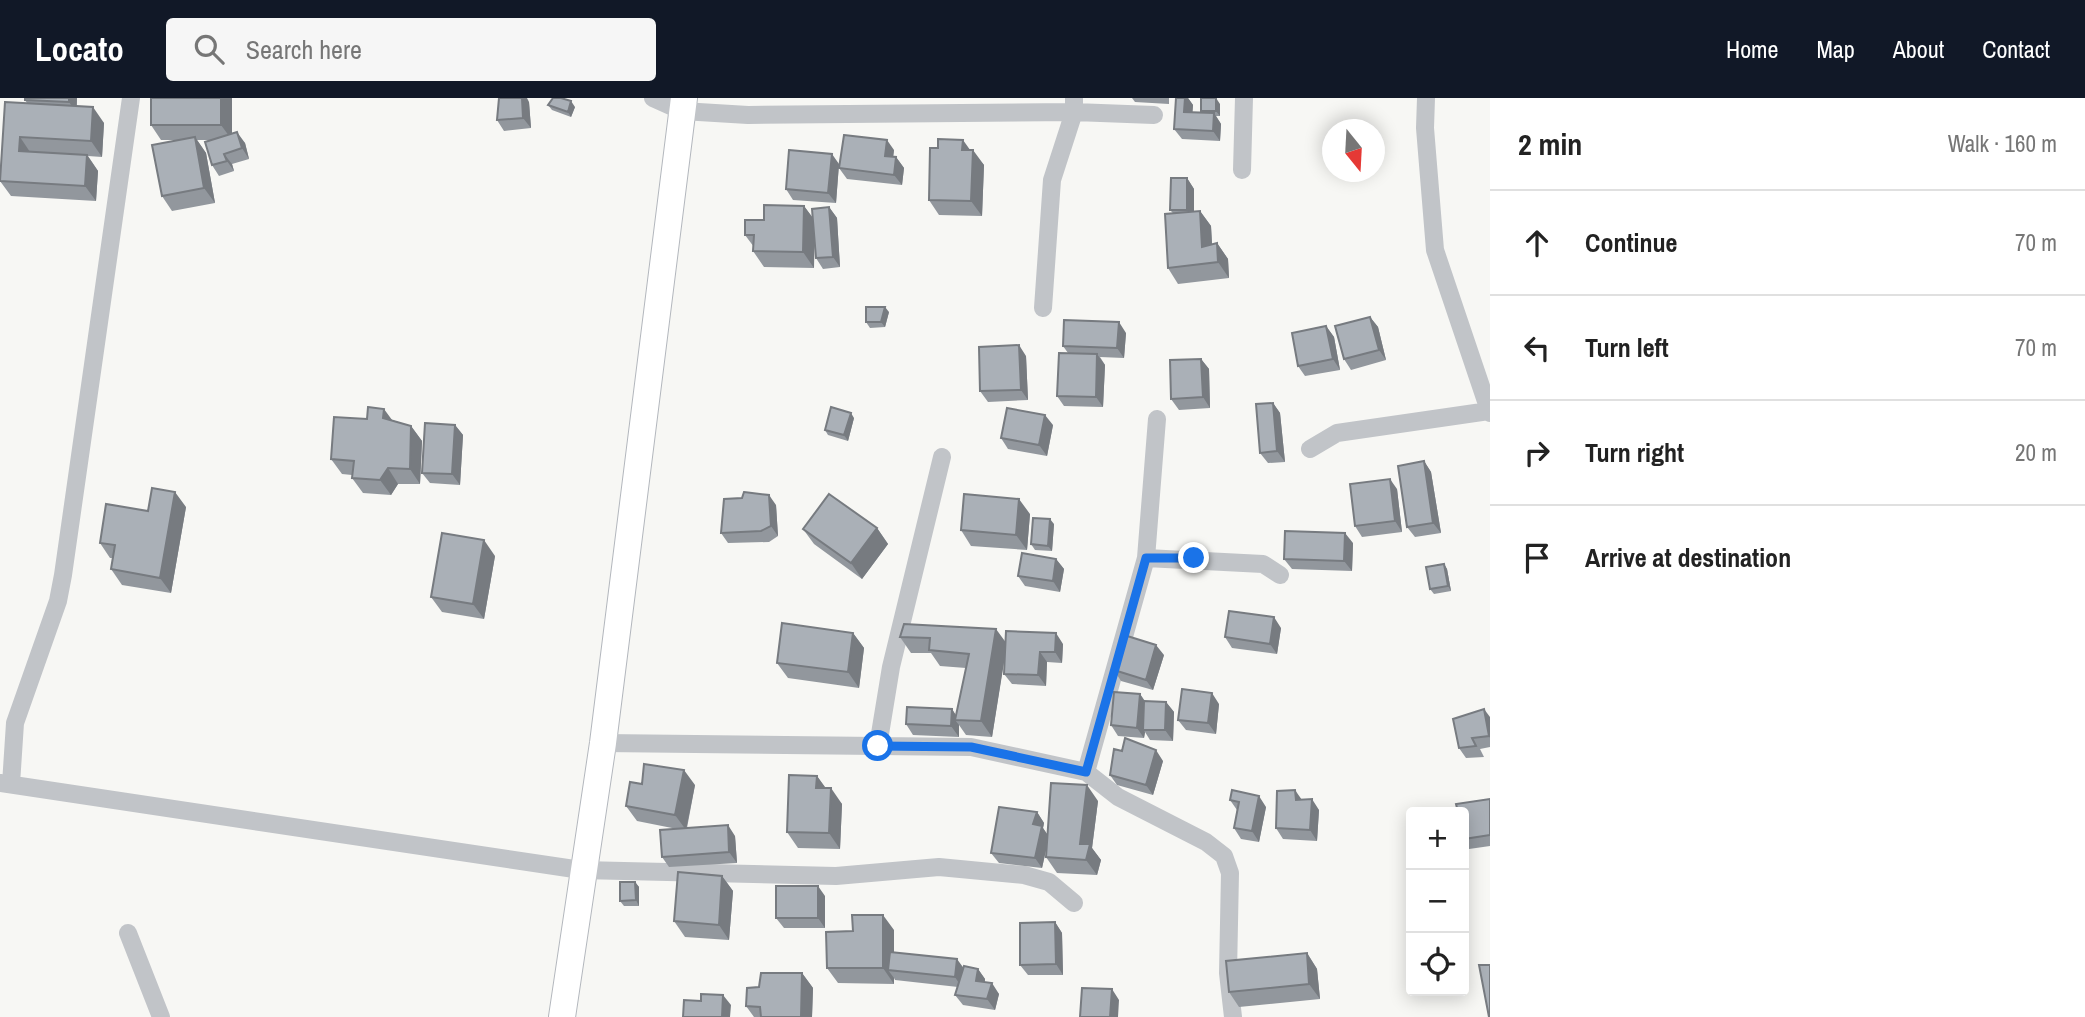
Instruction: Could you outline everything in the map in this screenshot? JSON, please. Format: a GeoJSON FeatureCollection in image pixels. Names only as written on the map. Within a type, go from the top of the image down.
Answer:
{"type":"FeatureCollection","features":[{"type":"Feature","properties":{"kind":"street"},"geometry":{"type":"LineString","coordinates":[[131,98],[63,575],[58,601],[15,723],[6,783],[581,870],[836,876],[939,867],[1024,875],[1049,881],[1074,903]]}},
{"type":"Feature","properties":{"kind":"street"},"geometry":{"type":"LineString","coordinates":[[653,98],[748,116],[865,105],[1074,105],[1154,115]]}},
{"type":"Feature","properties":{"kind":"street"},"geometry":{"type":"LineString","coordinates":[[1242,170],[1244,98]]}},
{"type":"Feature","properties":{"kind":"street"},"geometry":{"type":"LineString","coordinates":[[1310,449],[1337,433],[1489,412],[1435,250],[1425,128],[1426,98]]}},
{"type":"Feature","properties":{"kind":"street"},"geometry":{"type":"LineString","coordinates":[[562,1017],[581,870],[603,743],[683,105]]}},
{"type":"Feature","properties":{"kind":"street"},"geometry":{"type":"LineString","coordinates":[[1043,309],[1052,180],[1074,105]]}},
{"type":"Feature","properties":{"kind":"street"},"geometry":{"type":"LineString","coordinates":[[1086,772],[1146,558],[1157,419]]}},
{"type":"Feature","properties":{"kind":"street"},"geometry":{"type":"LineString","coordinates":[[878,746],[891,667],[942,457]]}},
{"type":"Feature","properties":{"kind":"street"},"geometry":{"type":"LineString","coordinates":[[1146,558],[1263,564],[1280,575]]}},
{"type":"Feature","properties":{"kind":"street"},"geometry":{"type":"LineString","coordinates":[[603,743],[971,747],[1086,772],[1118,797],[1206,842],[1224,856],[1230,873],[1228,973],[1233,1017]]}},
{"type":"Feature","properties":{"kind":"street"},"geometry":{"type":"LineString","coordinates":[[128,933],[161,1017]]}},
{"type":"Feature","properties":{"kind":"building"},"geometry":{"type":"Polygon","coordinates":[[[69,98],[69,102],[25,100],[69,98]]]}},
{"type":"Feature","properties":{"kind":"building"},"geometry":{"type":"Polygon","coordinates":[[[151,98],[221,98],[221,125],[151,125],[151,98]]]}},
{"type":"Feature","properties":{"kind":"building"},"geometry":{"type":"Polygon","coordinates":[[[499,98],[522,98],[523,118],[497,120],[499,98]]]}},
{"type":"Feature","properties":{"kind":"building"},"geometry":{"type":"Polygon","coordinates":[[[553,98],[571,101],[568,112],[548,105],[553,98]]]}},
{"type":"Feature","properties":{"kind":"building"},"geometry":{"type":"Polygon","coordinates":[[[1176,98],[1185,98],[1184,112],[1214,113],[1213,131],[1174,129],[1176,98]]]}},
{"type":"Feature","properties":{"kind":"building"},"geometry":{"type":"Polygon","coordinates":[[[1201,98],[1216,98],[1216,111],[1201,111],[1201,98]]]}},
{"type":"Feature","properties":{"kind":"building"},"geometry":{"type":"Polygon","coordinates":[[[5,102],[93,107],[91,141],[20,137],[19,151],[87,155],[85,186],[0,181],[5,102]]]}},
{"type":"Feature","properties":{"kind":"building"},"geometry":{"type":"Polygon","coordinates":[[[237,132],[242,148],[224,154],[227,161],[212,165],[205,142],[237,132]]]}},
{"type":"Feature","properties":{"kind":"building"},"geometry":{"type":"Polygon","coordinates":[[[844,135],[887,140],[885,156],[896,157],[894,175],[839,168],[844,135]]]}},
{"type":"Feature","properties":{"kind":"building"},"geometry":{"type":"Polygon","coordinates":[[[195,137],[204,188],[162,196],[152,145],[195,137]]]}},
{"type":"Feature","properties":{"kind":"building"},"geometry":{"type":"Polygon","coordinates":[[[938,139],[963,140],[962,150],[973,150],[971,201],[929,200],[930,148],[938,148],[938,139]]]}},
{"type":"Feature","properties":{"kind":"building"},"geometry":{"type":"Polygon","coordinates":[[[789,150],[832,154],[828,193],[786,189],[789,150]]]}},
{"type":"Feature","properties":{"kind":"building"},"geometry":{"type":"Polygon","coordinates":[[[1171,178],[1187,178],[1187,210],[1170,210],[1171,178]]]}},
{"type":"Feature","properties":{"kind":"building"},"geometry":{"type":"Polygon","coordinates":[[[764,205],[804,206],[803,252],[753,251],[754,235],[745,235],[745,220],[764,220],[764,205]]]}},
{"type":"Feature","properties":{"kind":"building"},"geometry":{"type":"Polygon","coordinates":[[[829,207],[833,257],[816,258],[812,209],[829,207]]]}},
{"type":"Feature","properties":{"kind":"building"},"geometry":{"type":"Polygon","coordinates":[[[1200,211],[1202,247],[1217,243],[1218,262],[1168,268],[1165,214],[1200,211]]]}},
{"type":"Feature","properties":{"kind":"building"},"geometry":{"type":"Polygon","coordinates":[[[866,307],[885,307],[881,322],[866,322],[866,307]]]}},
{"type":"Feature","properties":{"kind":"building"},"geometry":{"type":"Polygon","coordinates":[[[1370,317],[1379,350],[1344,359],[1335,326],[1370,317]]]}},
{"type":"Feature","properties":{"kind":"building"},"geometry":{"type":"Polygon","coordinates":[[[1064,320],[1119,322],[1117,348],[1063,346],[1064,320]]]}},
{"type":"Feature","properties":{"kind":"building"},"geometry":{"type":"Polygon","coordinates":[[[1326,326],[1333,359],[1298,366],[1292,333],[1326,326]]]}},
{"type":"Feature","properties":{"kind":"building"},"geometry":{"type":"Polygon","coordinates":[[[1019,345],[1021,390],[980,391],[979,347],[1019,345]]]}},
{"type":"Feature","properties":{"kind":"building"},"geometry":{"type":"Polygon","coordinates":[[[1059,353],[1097,354],[1096,397],[1057,396],[1059,353]]]}},
{"type":"Feature","properties":{"kind":"building"},"geometry":{"type":"Polygon","coordinates":[[[1201,359],[1203,397],[1171,399],[1170,360],[1201,359]]]}},
{"type":"Feature","properties":{"kind":"building"},"geometry":{"type":"Polygon","coordinates":[[[1273,403],[1277,451],[1260,453],[1256,404],[1273,403]]]}},
{"type":"Feature","properties":{"kind":"building"},"geometry":{"type":"Polygon","coordinates":[[[368,407],[384,409],[383,418],[411,426],[410,469],[388,468],[380,480],[352,478],[354,461],[331,459],[334,417],[367,419],[368,407]]]}},
{"type":"Feature","properties":{"kind":"building"},"geometry":{"type":"Polygon","coordinates":[[[831,407],[851,413],[844,435],[825,430],[831,407]]]}},
{"type":"Feature","properties":{"kind":"building"},"geometry":{"type":"Polygon","coordinates":[[[1007,408],[1045,415],[1039,445],[1001,438],[1007,408]]]}},
{"type":"Feature","properties":{"kind":"building"},"geometry":{"type":"Polygon","coordinates":[[[425,423],[455,425],[452,474],[422,473],[425,423]]]}},
{"type":"Feature","properties":{"kind":"building"},"geometry":{"type":"Polygon","coordinates":[[[1424,461],[1433,523],[1407,527],[1398,466],[1424,461]]]}},
{"type":"Feature","properties":{"kind":"building"},"geometry":{"type":"Polygon","coordinates":[[[1390,479],[1395,521],[1355,526],[1350,484],[1390,479]]]}},
{"type":"Feature","properties":{"kind":"building"},"geometry":{"type":"Polygon","coordinates":[[[152,488],[175,492],[160,578],[111,569],[115,545],[100,543],[106,504],[148,511],[152,488]]]}},
{"type":"Feature","properties":{"kind":"building"},"geometry":{"type":"Polygon","coordinates":[[[744,492],[769,495],[771,526],[761,531],[721,533],[724,499],[742,498],[744,492]]]}},
{"type":"Feature","properties":{"kind":"building"},"geometry":{"type":"Polygon","coordinates":[[[829,494],[877,528],[851,563],[803,529],[829,494]]]}},
{"type":"Feature","properties":{"kind":"building"},"geometry":{"type":"Polygon","coordinates":[[[964,494],[1019,499],[1016,535],[961,530],[964,494]]]}},
{"type":"Feature","properties":{"kind":"building"},"geometry":{"type":"Polygon","coordinates":[[[1033,518],[1050,519],[1048,546],[1031,544],[1033,518]]]}},
{"type":"Feature","properties":{"kind":"building"},"geometry":{"type":"Polygon","coordinates":[[[1285,531],[1345,533],[1344,561],[1284,559],[1285,531]]]}},
{"type":"Feature","properties":{"kind":"building"},"geometry":{"type":"Polygon","coordinates":[[[442,533],[484,540],[473,604],[431,597],[442,533]]]}},
{"type":"Feature","properties":{"kind":"building"},"geometry":{"type":"Polygon","coordinates":[[[1022,553],[1056,559],[1053,581],[1018,576],[1022,553]]]}},
{"type":"Feature","properties":{"kind":"building"},"geometry":{"type":"Polygon","coordinates":[[[1444,564],[1448,586],[1430,589],[1426,567],[1444,564]]]}},
{"type":"Feature","properties":{"kind":"building"},"geometry":{"type":"Polygon","coordinates":[[[1229,611],[1274,617],[1270,644],[1225,637],[1229,611]]]}},
{"type":"Feature","properties":{"kind":"building"},"geometry":{"type":"Polygon","coordinates":[[[782,623],[853,633],[848,672],[777,663],[782,623]]]}},
{"type":"Feature","properties":{"kind":"building"},"geometry":{"type":"Polygon","coordinates":[[[904,624],[996,629],[981,721],[955,720],[969,654],[929,650],[930,638],[900,637],[904,624]]]}},
{"type":"Feature","properties":{"kind":"building"},"geometry":{"type":"Polygon","coordinates":[[[1006,631],[1056,633],[1055,652],[1040,652],[1038,675],[1004,674],[1006,631]]]}},
{"type":"Feature","properties":{"kind":"building"},"geometry":{"type":"Polygon","coordinates":[[[1124,635],[1156,645],[1146,680],[1114,670],[1124,635]]]}},
{"type":"Feature","properties":{"kind":"building"},"geometry":{"type":"Polygon","coordinates":[[[1182,689],[1212,693],[1208,723],[1178,720],[1182,689]]]}},
{"type":"Feature","properties":{"kind":"building"},"geometry":{"type":"Polygon","coordinates":[[[1114,692],[1140,694],[1137,728],[1111,725],[1114,692]]]}},
{"type":"Feature","properties":{"kind":"building"},"geometry":{"type":"Polygon","coordinates":[[[1144,701],[1166,702],[1165,730],[1143,730],[1144,701]]]}},
{"type":"Feature","properties":{"kind":"building"},"geometry":{"type":"Polygon","coordinates":[[[907,707],[952,709],[951,726],[906,724],[907,707]]]}},
{"type":"Feature","properties":{"kind":"building"},"geometry":{"type":"Polygon","coordinates":[[[1484,709],[1489,736],[1472,738],[1476,746],[1459,748],[1453,719],[1484,709]]]}},
{"type":"Feature","properties":{"kind":"building"},"geometry":{"type":"Polygon","coordinates":[[[1125,738],[1156,750],[1146,785],[1110,775],[1114,749],[1122,751],[1125,738]]]}},
{"type":"Feature","properties":{"kind":"building"},"geometry":{"type":"Polygon","coordinates":[[[644,764],[684,770],[675,815],[626,806],[630,782],[642,784],[644,764]]]}},
{"type":"Feature","properties":{"kind":"building"},"geometry":{"type":"Polygon","coordinates":[[[789,775],[817,776],[816,788],[831,788],[829,833],[787,832],[789,775]]]}},
{"type":"Feature","properties":{"kind":"building"},"geometry":{"type":"Polygon","coordinates":[[[1051,783],[1087,785],[1080,844],[1090,844],[1086,860],[1046,857],[1051,783]]]}},
{"type":"Feature","properties":{"kind":"building"},"geometry":{"type":"Polygon","coordinates":[[[1232,790],[1259,796],[1252,831],[1234,828],[1239,802],[1230,800],[1232,790]]]}},
{"type":"Feature","properties":{"kind":"building"},"geometry":{"type":"Polygon","coordinates":[[[1295,790],[1296,800],[1312,799],[1310,830],[1276,828],[1277,791],[1295,790]]]}},
{"type":"Feature","properties":{"kind":"building"},"geometry":{"type":"Polygon","coordinates":[[[1490,799],[1490,835],[1469,838],[1469,807],[1457,807],[1456,804],[1490,799]]]}},
{"type":"Feature","properties":{"kind":"building"},"geometry":{"type":"Polygon","coordinates":[[[999,807],[1037,812],[1033,824],[1042,826],[1035,858],[991,853],[999,807]]]}},
{"type":"Feature","properties":{"kind":"building"},"geometry":{"type":"Polygon","coordinates":[[[728,825],[729,852],[662,857],[660,830],[728,825]]]}},
{"type":"Feature","properties":{"kind":"building"},"geometry":{"type":"Polygon","coordinates":[[[678,872],[722,876],[719,925],[674,921],[678,872]]]}},
{"type":"Feature","properties":{"kind":"building"},"geometry":{"type":"Polygon","coordinates":[[[620,882],[635,882],[636,900],[620,901],[620,882]]]}},
{"type":"Feature","properties":{"kind":"building"},"geometry":{"type":"Polygon","coordinates":[[[776,886],[818,886],[818,918],[776,918],[776,886]]]}},
{"type":"Feature","properties":{"kind":"building"},"geometry":{"type":"Polygon","coordinates":[[[852,915],[883,915],[883,968],[827,968],[826,932],[853,931],[852,915]]]}},
{"type":"Feature","properties":{"kind":"building"},"geometry":{"type":"Polygon","coordinates":[[[1055,922],[1056,964],[1020,965],[1020,923],[1055,922]]]}},
{"type":"Feature","properties":{"kind":"building"},"geometry":{"type":"Polygon","coordinates":[[[890,952],[957,959],[955,977],[888,970],[890,952]]]}},
{"type":"Feature","properties":{"kind":"building"},"geometry":{"type":"Polygon","coordinates":[[[1307,953],[1309,984],[1229,992],[1226,961],[1307,953]]]}},
{"type":"Feature","properties":{"kind":"building"},"geometry":{"type":"Polygon","coordinates":[[[1479,965],[1490,965],[1490,1017],[1489,1017],[1479,965]]]}},
{"type":"Feature","properties":{"kind":"building"},"geometry":{"type":"Polygon","coordinates":[[[964,966],[978,969],[976,981],[992,983],[987,999],[955,995],[964,966]]]}},
{"type":"Feature","properties":{"kind":"building"},"geometry":{"type":"Polygon","coordinates":[[[761,973],[802,973],[801,1017],[761,1017],[760,1007],[746,1006],[747,988],[759,987],[761,973]]]}},
{"type":"Feature","properties":{"kind":"building"},"geometry":{"type":"Polygon","coordinates":[[[1082,988],[1112,989],[1110,1017],[1080,1017],[1082,988]]]}},
{"type":"Feature","properties":{"kind":"building"},"geometry":{"type":"Polygon","coordinates":[[[701,994],[723,995],[722,1017],[683,1017],[684,1000],[701,1001],[701,994]]]}},
{"type":"Feature","properties":{"kind":"route"},"geometry":{"type":"LineString","coordinates":[[878,746],[971,747],[1086,772],[1146,558],[1194,558]]}}]}
